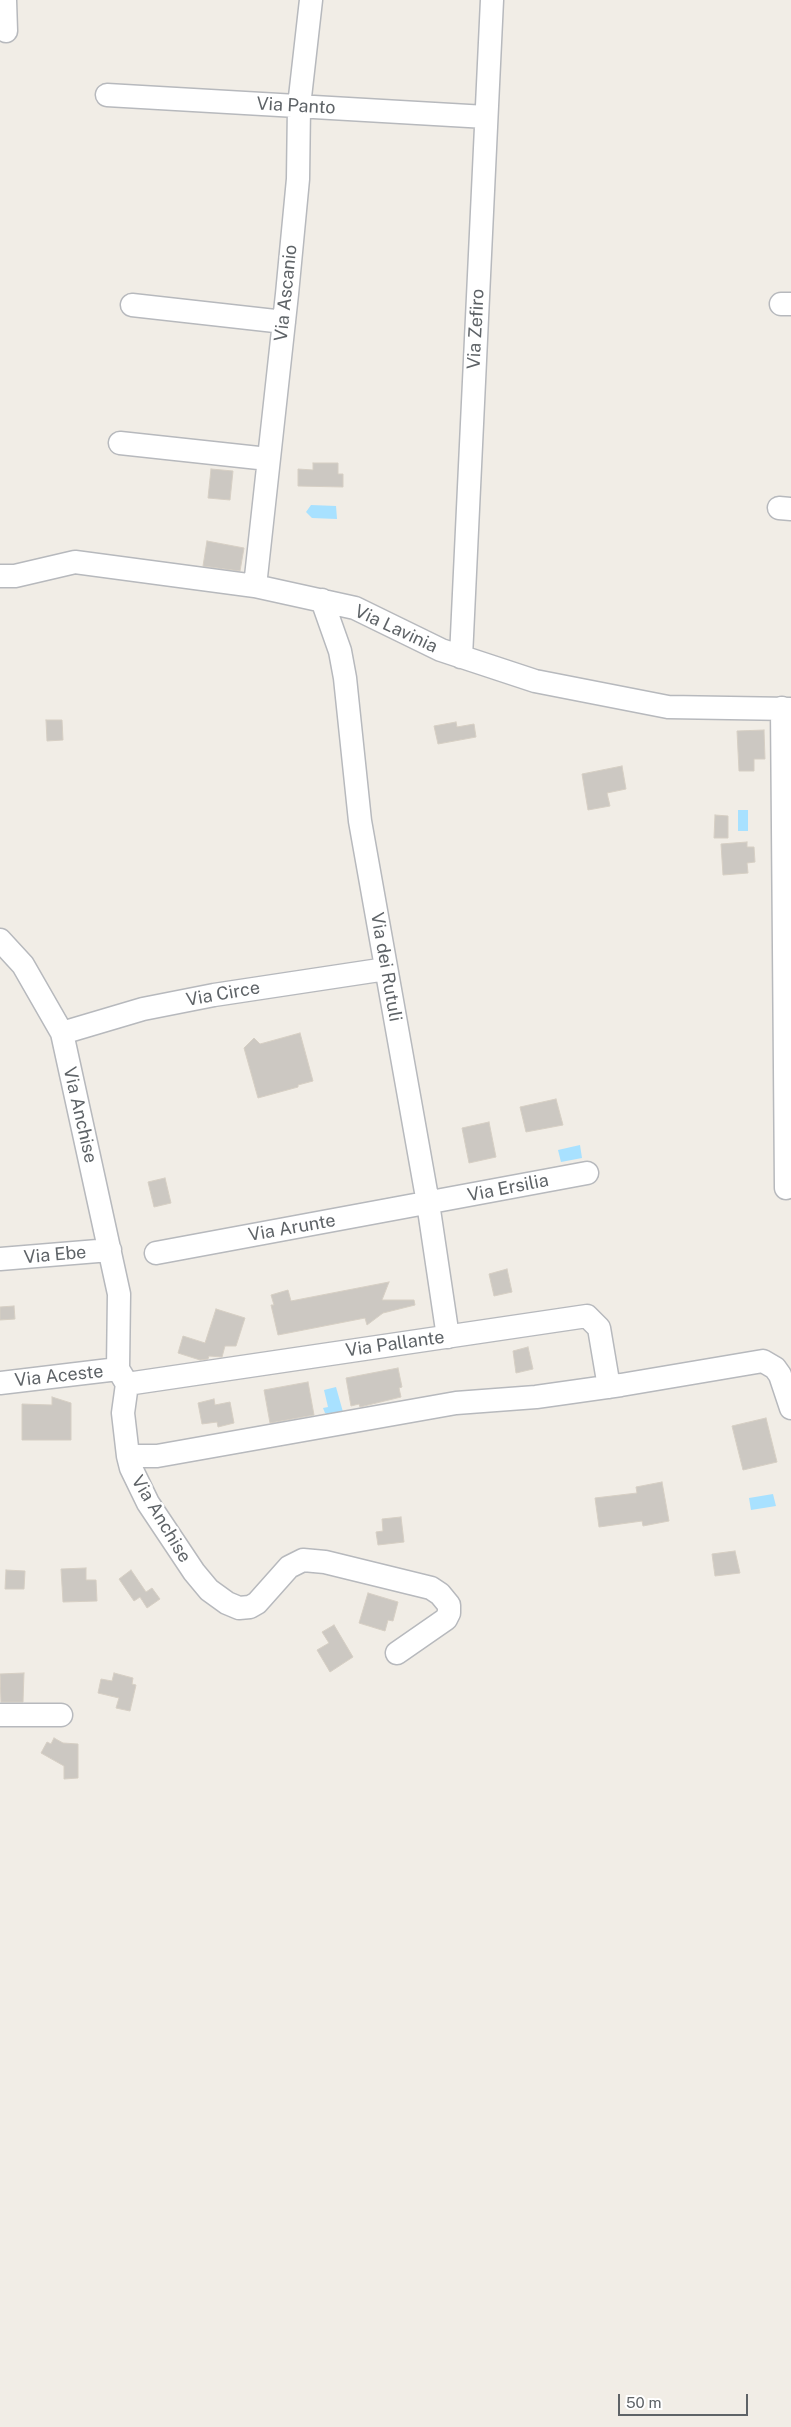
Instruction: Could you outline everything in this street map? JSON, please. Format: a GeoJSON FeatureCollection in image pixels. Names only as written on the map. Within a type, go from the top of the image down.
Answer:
{"type":"FeatureCollection","features":[{"type":"Feature","properties":{"kind":"street"},"geometry":{"type":"LineString","coordinates":[[5,0],[6,31]]}},
{"type":"Feature","properties":{"kind":"street","name":"Via Ascanio"},"geometry":{"type":"LineString","coordinates":[[255,586],[298,179],[299,106],[311,0]]}},
{"type":"Feature","properties":{"kind":"street","name":"Via Zefiro"},"geometry":{"type":"LineString","coordinates":[[461,657],[492,0]]}},
{"type":"Feature","properties":{"kind":"street","name":"Via Panto"},"geometry":{"type":"LineString","coordinates":[[107,95],[486,117]]}},
{"type":"Feature","properties":{"kind":"street"},"geometry":{"type":"LineString","coordinates":[[132,305],[284,322]]}},
{"type":"Feature","properties":{"kind":"street"},"geometry":{"type":"LineString","coordinates":[[120,444],[268,459]]}},
{"type":"Feature","properties":{"kind":"street","name":"Via Lavinia"},"geometry":{"type":"LineString","coordinates":[[0,576],[15,576],[75,562],[255,586],[354,608],[441,650],[535,681],[668,707],[786,708]]}},
{"type":"Feature","properties":{"kind":"street","name":"Via dei Rutuli"},"geometry":{"type":"LineString","coordinates":[[322,600],[340,651],[346,678],[360,821],[428,1202],[448,1337]]}},
{"type":"Feature","properties":{"kind":"street"},"geometry":{"type":"LineString","coordinates":[[786,708],[788,973],[786,1188]]}},
{"type":"Feature","properties":{"kind":"street","name":"Via Anchise"},"geometry":{"type":"LineString","coordinates":[[0,940],[23,966],[62,1033],[119,1294],[124,1413],[130,1468],[148,1503],[194,1572],[210,1590],[227,1603],[239,1608],[250,1607],[257,1603],[289,1566],[295,1562],[308,1560],[325,1562],[431,1588],[440,1594],[449,1605],[449,1613],[446,1619],[397,1653]]}},
{"type":"Feature","properties":{"kind":"street","name":"Via Circe"},"geometry":{"type":"LineString","coordinates":[[62,1033],[144,1009],[214,995],[386,969]]}},
{"type":"Feature","properties":{"kind":"street","name":"Via Ersilia"},"geometry":{"type":"LineString","coordinates":[[428,1202],[587,1173]]}},
{"type":"Feature","properties":{"kind":"street","name":"Via Arunte"},"geometry":{"type":"LineString","coordinates":[[156,1253],[428,1202]]}},
{"type":"Feature","properties":{"kind":"street","name":"Via Ebe"},"geometry":{"type":"LineString","coordinates":[[0,1260],[110,1250]]}},
{"type":"Feature","properties":{"kind":"street","name":"Via Pallante"},"geometry":{"type":"LineString","coordinates":[[123,1377],[448,1337],[587,1316],[599,1328],[609,1387]]}},
{"type":"Feature","properties":{"kind":"street"},"geometry":{"type":"LineString","coordinates":[[128,1456],[157,1456],[456,1404],[536,1397],[609,1387],[763,1361],[775,1368],[780,1375],[791,1408]]}},
{"type":"Feature","properties":{"kind":"street","name":"Via Aceste"},"geometry":{"type":"LineString","coordinates":[[0,1382],[123,1377]]}},
{"type":"Feature","properties":{"kind":"street"},"geometry":{"type":"LineString","coordinates":[[0,1715],[62,1715]]}},
{"type":"Feature","properties":{"kind":"water"},"geometry":{"type":"Polygon","coordinates":[[[311,505],[336,506],[337,519],[312,518],[306,512],[311,505]]]}},
{"type":"Feature","properties":{"kind":"water"},"geometry":{"type":"Polygon","coordinates":[[[738,810],[748,810],[748,831],[738,831],[738,810]]]}},
{"type":"Feature","properties":{"kind":"water"},"geometry":{"type":"Polygon","coordinates":[[[580,1145],[582,1158],[561,1162],[558,1150],[580,1145]]]}},
{"type":"Feature","properties":{"kind":"water"},"geometry":{"type":"Polygon","coordinates":[[[336,1387],[343,1412],[330,1415],[325,1413],[323,1408],[328,1407],[324,1390],[336,1387]]]}},
{"type":"Feature","properties":{"kind":"water"},"geometry":{"type":"Polygon","coordinates":[[[773,1494],[776,1506],[751,1510],[749,1498],[773,1494]]]}},
{"type":"Feature","properties":{"kind":"building"},"geometry":{"type":"Polygon","coordinates":[[[313,463],[338,463],[338,474],[343,474],[343,487],[298,486],[298,469],[313,470],[313,463]]]}},
{"type":"Feature","properties":{"kind":"building"},"geometry":{"type":"Polygon","coordinates":[[[211,469],[233,471],[230,500],[208,498],[211,469]]]}},
{"type":"Feature","properties":{"kind":"building"},"geometry":{"type":"Polygon","coordinates":[[[207,541],[244,548],[240,571],[203,566],[207,541]]]}},
{"type":"Feature","properties":{"kind":"building"},"geometry":{"type":"Polygon","coordinates":[[[46,720],[62,720],[63,740],[47,741],[46,720]]]}},
{"type":"Feature","properties":{"kind":"building"},"geometry":{"type":"Polygon","coordinates":[[[456,722],[457,727],[474,724],[476,737],[438,744],[434,726],[456,722]]]}},
{"type":"Feature","properties":{"kind":"building"},"geometry":{"type":"Polygon","coordinates":[[[764,730],[765,759],[754,759],[754,771],[739,771],[737,731],[764,730]]]}},
{"type":"Feature","properties":{"kind":"building"},"geometry":{"type":"Polygon","coordinates":[[[622,766],[626,789],[607,793],[610,806],[588,810],[582,774],[622,766]]]}},
{"type":"Feature","properties":{"kind":"building"},"geometry":{"type":"Polygon","coordinates":[[[715,815],[728,816],[728,838],[714,838],[715,815]]]}},
{"type":"Feature","properties":{"kind":"building"},"geometry":{"type":"Polygon","coordinates":[[[747,842],[747,847],[754,847],[755,862],[747,863],[748,873],[723,875],[721,844],[747,842]]]}},
{"type":"Feature","properties":{"kind":"building"},"geometry":{"type":"Polygon","coordinates":[[[300,1033],[313,1081],[258,1098],[244,1048],[254,1038],[260,1044],[300,1033]]]}},
{"type":"Feature","properties":{"kind":"building"},"geometry":{"type":"Polygon","coordinates":[[[556,1099],[563,1125],[526,1132],[520,1107],[556,1099]]]}},
{"type":"Feature","properties":{"kind":"building"},"geometry":{"type":"Polygon","coordinates":[[[489,1122],[496,1157],[469,1163],[462,1128],[489,1122]]]}},
{"type":"Feature","properties":{"kind":"building"},"geometry":{"type":"Polygon","coordinates":[[[165,1178],[171,1203],[154,1207],[148,1182],[165,1178]]]}},
{"type":"Feature","properties":{"kind":"building"},"geometry":{"type":"Polygon","coordinates":[[[507,1269],[512,1292],[494,1296],[489,1274],[507,1269]]]}},
{"type":"Feature","properties":{"kind":"building"},"geometry":{"type":"Polygon","coordinates":[[[389,1282],[382,1300],[414,1300],[415,1305],[383,1313],[367,1325],[365,1318],[278,1335],[271,1305],[274,1305],[271,1295],[288,1290],[291,1301],[389,1282]]]}},
{"type":"Feature","properties":{"kind":"building"},"geometry":{"type":"Polygon","coordinates":[[[14,1306],[15,1319],[0,1320],[0,1307],[14,1306]]]}},
{"type":"Feature","properties":{"kind":"building"},"geometry":{"type":"Polygon","coordinates":[[[216,1309],[245,1318],[236,1346],[225,1346],[222,1357],[209,1356],[208,1359],[200,1360],[178,1353],[183,1336],[205,1343],[216,1309]]]}},
{"type":"Feature","properties":{"kind":"building"},"geometry":{"type":"Polygon","coordinates":[[[528,1347],[533,1369],[516,1373],[513,1351],[528,1347]]]}},
{"type":"Feature","properties":{"kind":"building"},"geometry":{"type":"Polygon","coordinates":[[[398,1368],[402,1387],[399,1388],[401,1397],[360,1407],[359,1404],[351,1406],[346,1378],[398,1368]]]}},
{"type":"Feature","properties":{"kind":"building"},"geometry":{"type":"Polygon","coordinates":[[[308,1382],[314,1415],[270,1423],[264,1390],[308,1382]]]}},
{"type":"Feature","properties":{"kind":"building"},"geometry":{"type":"Polygon","coordinates":[[[52,1397],[71,1403],[71,1440],[22,1440],[22,1404],[52,1405],[52,1397]]]}},
{"type":"Feature","properties":{"kind":"building"},"geometry":{"type":"Polygon","coordinates":[[[214,1399],[215,1405],[230,1402],[234,1423],[218,1427],[217,1422],[202,1424],[198,1403],[214,1399]]]}},
{"type":"Feature","properties":{"kind":"building"},"geometry":{"type":"Polygon","coordinates":[[[766,1418],[777,1462],[743,1470],[732,1426],[766,1418]]]}},
{"type":"Feature","properties":{"kind":"building"},"geometry":{"type":"Polygon","coordinates":[[[662,1482],[669,1521],[643,1526],[642,1521],[599,1527],[595,1498],[637,1493],[636,1487],[662,1482]]]}},
{"type":"Feature","properties":{"kind":"building"},"geometry":{"type":"Polygon","coordinates":[[[401,1517],[404,1542],[378,1545],[376,1532],[383,1531],[382,1519],[401,1517]]]}},
{"type":"Feature","properties":{"kind":"building"},"geometry":{"type":"Polygon","coordinates":[[[735,1551],[740,1573],[715,1576],[712,1554],[735,1551]]]}},
{"type":"Feature","properties":{"kind":"building"},"geometry":{"type":"Polygon","coordinates":[[[86,1568],[86,1580],[96,1580],[97,1601],[63,1602],[61,1569],[86,1568]]]}},
{"type":"Feature","properties":{"kind":"building"},"geometry":{"type":"Polygon","coordinates":[[[6,1570],[25,1571],[24,1589],[5,1589],[6,1570]]]}},
{"type":"Feature","properties":{"kind":"building"},"geometry":{"type":"Polygon","coordinates":[[[131,1570],[146,1592],[152,1588],[160,1599],[147,1608],[140,1597],[134,1601],[119,1579],[131,1570]]]}},
{"type":"Feature","properties":{"kind":"building"},"geometry":{"type":"Polygon","coordinates":[[[368,1593],[398,1602],[393,1621],[388,1620],[385,1631],[359,1623],[368,1593]]]}},
{"type":"Feature","properties":{"kind":"building"},"geometry":{"type":"Polygon","coordinates":[[[334,1625],[353,1657],[330,1672],[317,1650],[329,1643],[322,1632],[334,1625]]]}},
{"type":"Feature","properties":{"kind":"building"},"geometry":{"type":"Polygon","coordinates":[[[24,1673],[23,1702],[1,1702],[0,1674],[24,1673]]]}},
{"type":"Feature","properties":{"kind":"building"},"geometry":{"type":"Polygon","coordinates":[[[114,1673],[133,1678],[132,1684],[136,1685],[130,1711],[116,1708],[119,1698],[98,1693],[101,1679],[112,1681],[114,1673]]]}},
{"type":"Feature","properties":{"kind":"building"},"geometry":{"type":"Polygon","coordinates":[[[54,1738],[63,1743],[78,1744],[78,1778],[64,1779],[64,1766],[41,1753],[47,1742],[51,1744],[54,1738]]]}}]}
